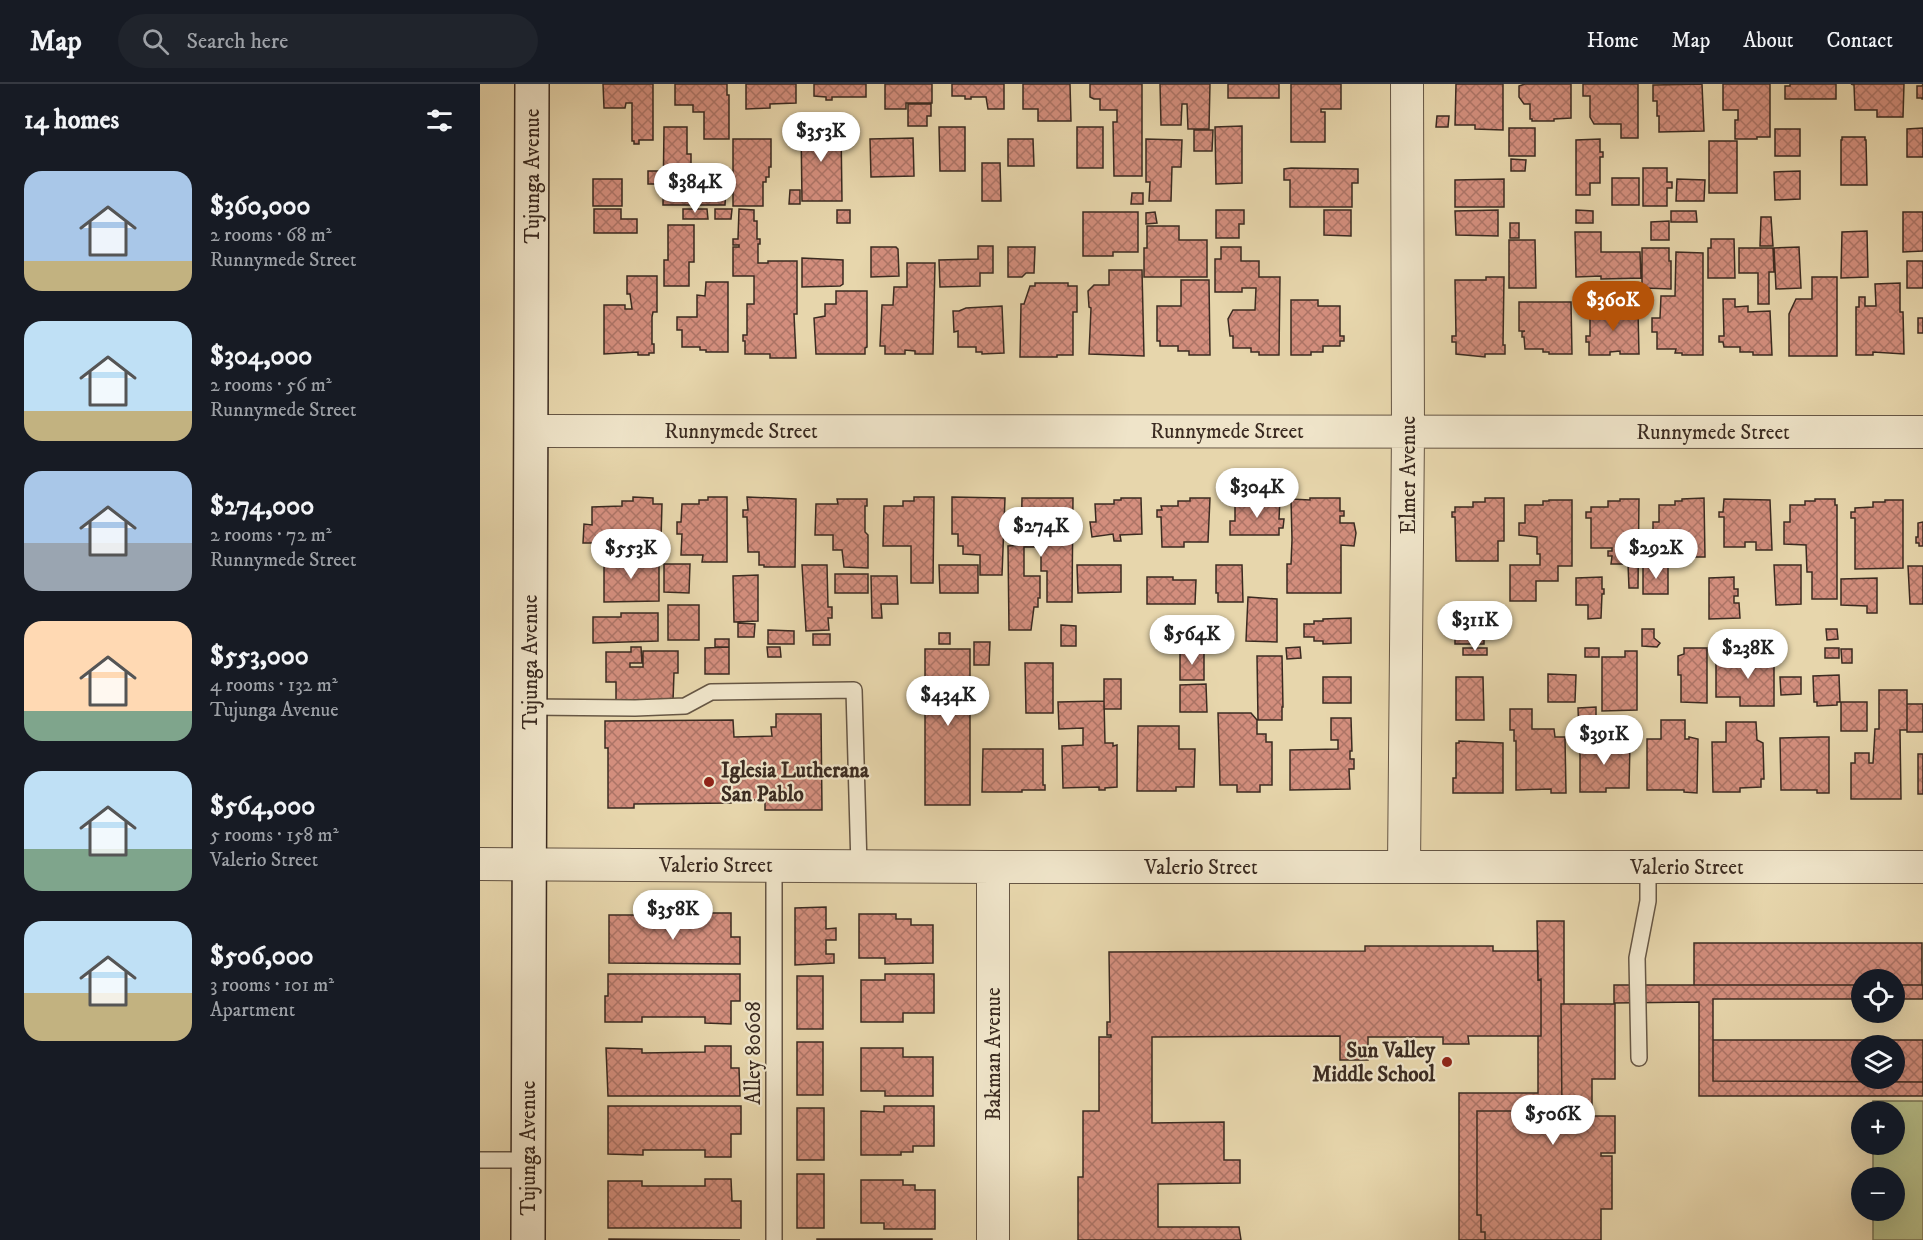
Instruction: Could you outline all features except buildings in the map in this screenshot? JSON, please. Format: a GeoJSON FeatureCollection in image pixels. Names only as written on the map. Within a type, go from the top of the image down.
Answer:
{"type":"FeatureCollection","features":[{"type":"Feature","properties":{"kind":"street","name":"Tujunga Avenue"},"geometry":{"type":"LineString","coordinates":[[528,1240],[532,84]]}},
{"type":"Feature","properties":{"kind":"street","name":"Elmer Avenue"},"geometry":{"type":"LineString","coordinates":[[1404,867],[1408,432],[1407,84]]}},
{"type":"Feature","properties":{"kind":"street","name":"Runnymede Street"},"geometry":{"type":"LineString","coordinates":[[532,430],[1923,432]]}},
{"type":"Feature","properties":{"kind":"street","name":"Valerio Street"},"geometry":{"type":"LineString","coordinates":[[480,864],[993,867],[1923,867]]}},
{"type":"Feature","properties":{"kind":"street","name":"Bakman Avenue"},"geometry":{"type":"LineString","coordinates":[[993,867],[993,1240]]}},
{"type":"Feature","properties":{"kind":"lane"},"geometry":{"type":"LineString","coordinates":[[530,707],[685,706],[711,692],[854,690],[859,866]]}},
{"type":"Feature","properties":{"kind":"lane","name":"Alley 80608"},"geometry":{"type":"LineString","coordinates":[[774,865],[774,1240]]}},
{"type":"Feature","properties":{"kind":"lane"},"geometry":{"type":"LineString","coordinates":[[1639,1058],[1636,958],[1648,901],[1648,867]]}},
{"type":"Feature","properties":{"kind":"lane"},"geometry":{"type":"LineString","coordinates":[[480,1160],[528,1160]]}},
{"type":"Feature","properties":{"kind":"green space"},"geometry":{"type":"Polygon","coordinates":[[[1905,1101],[1923,1101],[1923,1240],[1873,1240],[1873,1221],[1905,1221],[1905,1167],[1873,1167],[1873,1155],[1905,1155],[1905,1101]]]}},
{"type":"Feature","properties":{"kind":"place","name":"Iglesia Lutherana San Pablo"},"geometry":{"type":"Point","coordinates":[709,782]}},
{"type":"Feature","properties":{"kind":"place","name":"Sun Valley Middle School"},"geometry":{"type":"Point","coordinates":[1447,1062]}}]}
